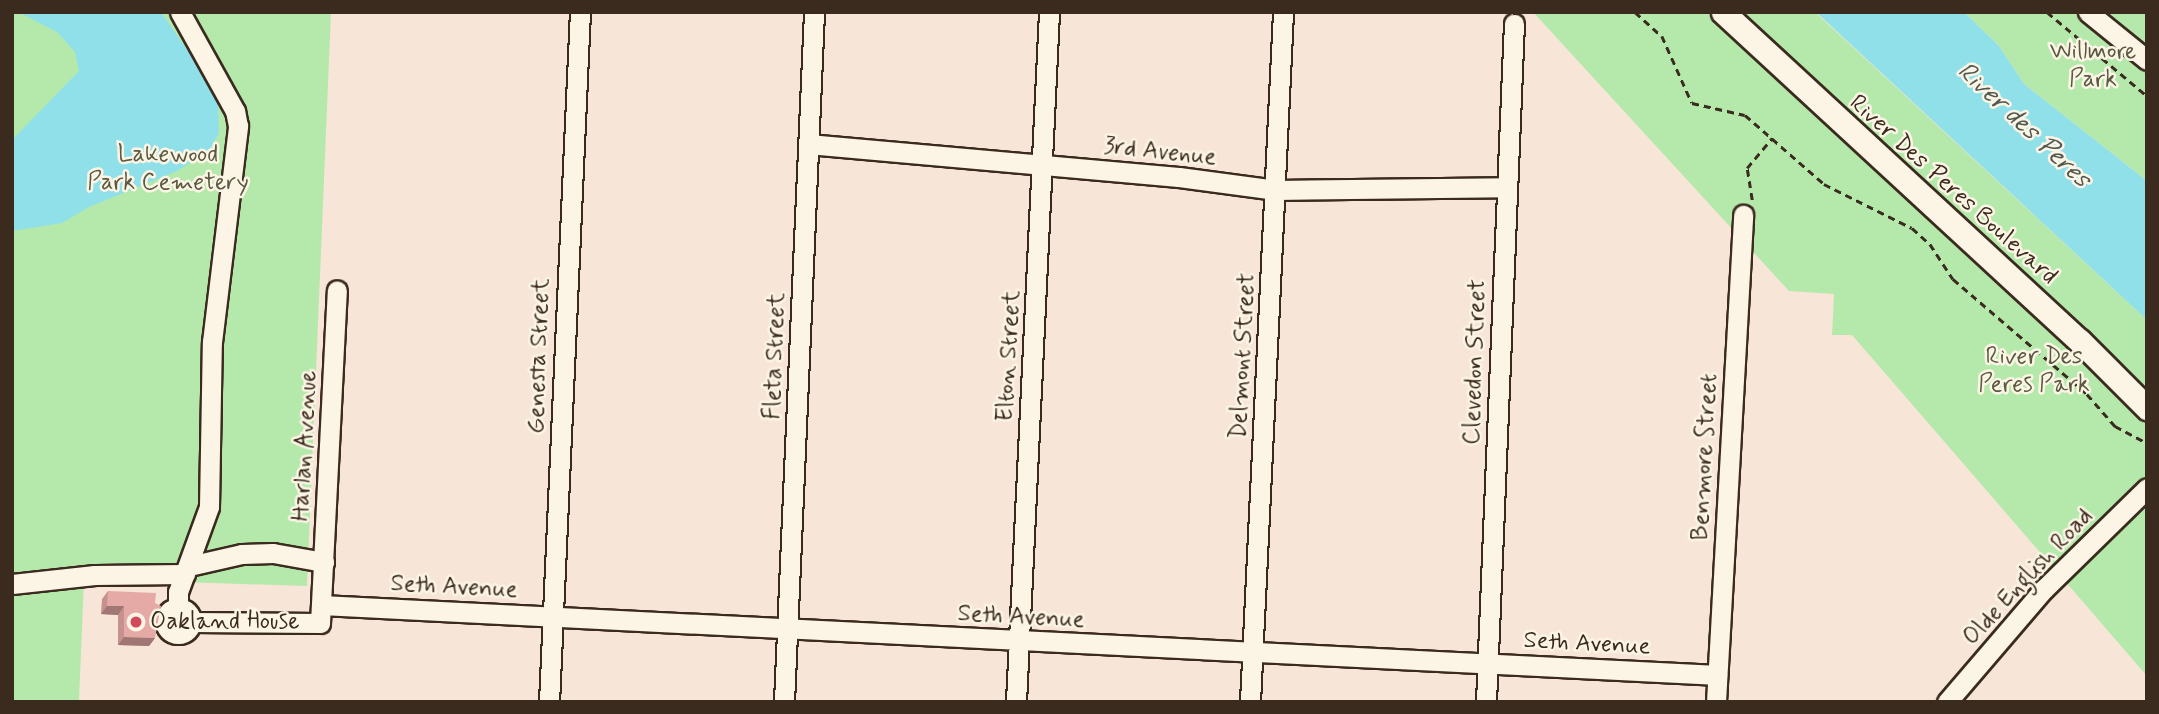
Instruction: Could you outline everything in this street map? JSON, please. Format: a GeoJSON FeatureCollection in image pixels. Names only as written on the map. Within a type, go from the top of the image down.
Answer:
{"type":"FeatureCollection","features":[{"type":"Feature","properties":{"kind":"main road","name":"River Des Peres Boulevard"},"geometry":{"type":"LineString","coordinates":[[1723,12],[2080,341],[2147,408]]}},
{"type":"Feature","properties":{"kind":"street"},"geometry":{"type":"LineString","coordinates":[[180,12],[235,111],[238,126],[212,342],[209,507],[187,570],[185,615],[320,623],[321,605]]}},
{"type":"Feature","properties":{"kind":"street","name":"Genesta Street"},"geometry":{"type":"LineString","coordinates":[[549,702],[580,12]]}},
{"type":"Feature","properties":{"kind":"street","name":"Fleta Street"},"geometry":{"type":"LineString","coordinates":[[784,702],[814,12]]}},
{"type":"Feature","properties":{"kind":"street","name":"Elton Street"},"geometry":{"type":"LineString","coordinates":[[1016,702],[1044,166],[1049,12]]}},
{"type":"Feature","properties":{"kind":"street","name":"Delmont Street"},"geometry":{"type":"LineString","coordinates":[[1250,702],[1283,12]]}},
{"type":"Feature","properties":{"kind":"street"},"geometry":{"type":"LineString","coordinates":[[2088,12],[2147,60]]}},
{"type":"Feature","properties":{"kind":"street","name":"Clevedon Street"},"geometry":{"type":"LineString","coordinates":[[1486,702],[1514,24]]}},
{"type":"Feature","properties":{"kind":"street","name":"3rd Avenue"},"geometry":{"type":"LineString","coordinates":[[808,144],[1276,190],[1506,187]]}},
{"type":"Feature","properties":{"kind":"street","name":"Benmore Street"},"geometry":{"type":"LineString","coordinates":[[1716,702],[1743,215]]}},
{"type":"Feature","properties":{"kind":"street","name":"Harlan Avenue"},"geometry":{"type":"LineString","coordinates":[[321,605],[337,290]]}},
{"type":"Feature","properties":{"kind":"street","name":"Olde English Road"},"geometry":{"type":"LineString","coordinates":[[1947,702],[2044,589],[2147,488]]}},
{"type":"Feature","properties":{"kind":"street"},"geometry":{"type":"LineString","coordinates":[[12,584],[96,575],[187,570],[242,554],[273,553],[324,562]]}},
{"type":"Feature","properties":{"kind":"street","name":"Seth Avenue"},"geometry":{"type":"LineString","coordinates":[[321,605],[1717,675]]}},
{"type":"Feature","properties":{"kind":"path"},"geometry":{"type":"LineString","coordinates":[[1635,12],[1661,36],[1692,103],[1745,115],[1824,184],[1912,228],[1930,244],[1953,279],[2087,394],[2115,426],[2147,443]]}},
{"type":"Feature","properties":{"kind":"path"},"geometry":{"type":"LineString","coordinates":[[2046,12],[2147,96]]}},
{"type":"Feature","properties":{"kind":"path"},"geometry":{"type":"LineString","coordinates":[[1743,215],[1752,211],[1753,202],[1746,182],[1747,168],[1772,138]]}},
{"type":"Feature","properties":{"kind":"green space","name":"Lakewood Park Cemetery"},"geometry":{"type":"Polygon","coordinates":[[[12,12],[331,12],[307,586],[84,579],[79,702],[12,702],[12,12]]]}},
{"type":"Feature","properties":{"kind":"green space","name":"River Des Peres Park"},"geometry":{"type":"Polygon","coordinates":[[[1533,12],[1815,12],[2147,320],[2147,676],[1852,335],[1832,335],[1834,294],[1789,291],[1533,12]]]}},
{"type":"Feature","properties":{"kind":"green space","name":"Willmore Park"},"geometry":{"type":"Polygon","coordinates":[[[1964,12],[2147,12],[2147,181],[2024,84],[1999,46],[1964,12]]]}},
{"type":"Feature","properties":{"kind":"water"},"geometry":{"type":"Polygon","coordinates":[[[18,12],[161,12],[218,95],[219,133],[209,151],[177,171],[89,207],[62,223],[12,231],[12,140],[79,71],[75,52],[57,32],[18,12]]]}},
{"type":"Feature","properties":{"kind":"water","name":"River des Peres"},"geometry":{"type":"Polygon","coordinates":[[[1816,12],[1964,12],[1999,46],[2024,84],[2147,181],[2147,320],[1816,12]]]}},
{"type":"Feature","properties":{"kind":"building","name":"Oakland House"},"geometry":{"type":"Polygon","coordinates":[[[108,591],[156,593],[155,603],[161,606],[155,638],[124,637],[124,606],[107,606],[108,591]]]}},
{"type":"Feature","properties":{"kind":"place","name":"Oakland House"},"geometry":{"type":"Point","coordinates":[136,622]}}]}
